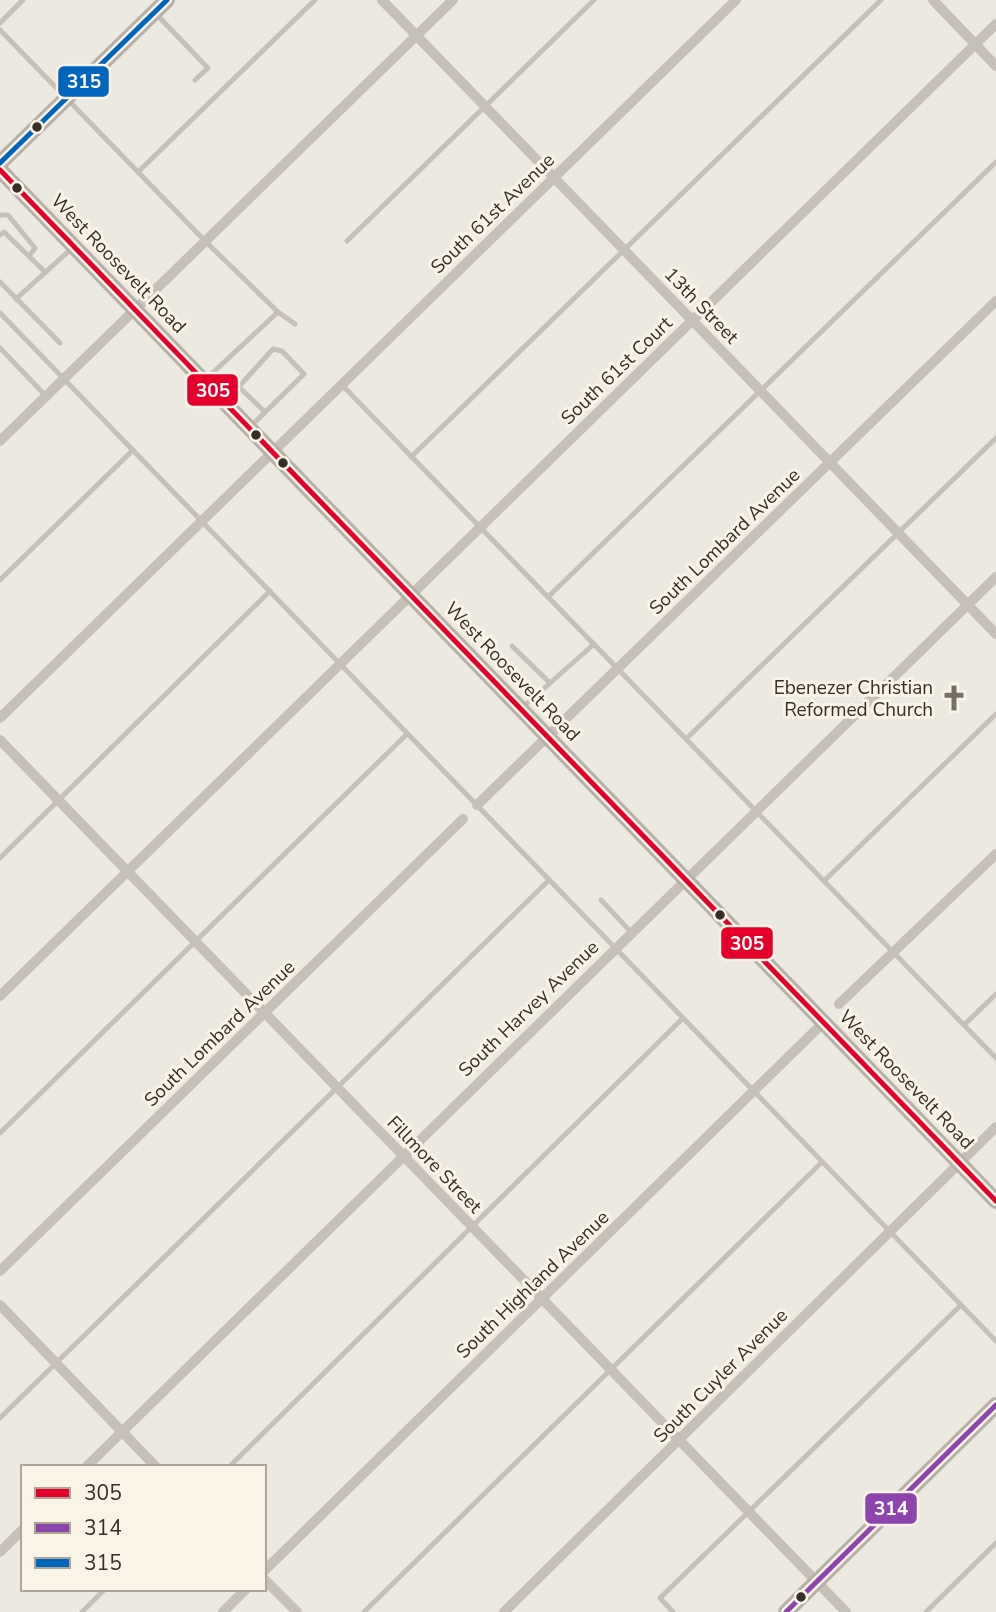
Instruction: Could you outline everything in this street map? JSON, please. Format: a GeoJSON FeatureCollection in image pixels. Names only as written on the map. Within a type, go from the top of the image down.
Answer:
{"type":"FeatureCollection","features":[{"type":"Feature","properties":{"kind":"main road"},"geometry":{"type":"LineString","coordinates":[[0,163],[167,0]]}},
{"type":"Feature","properties":{"kind":"main road","name":"West Roosevelt Road"},"geometry":{"type":"LineString","coordinates":[[0,170],[996,1201]]}},
{"type":"Feature","properties":{"kind":"main road"},"geometry":{"type":"LineString","coordinates":[[786,1612],[996,1405]]}},
{"type":"Feature","properties":{"kind":"street","name":"13th Street"},"geometry":{"type":"LineString","coordinates":[[382,0],[996,634]]}},
{"type":"Feature","properties":{"kind":"street"},"geometry":{"type":"LineString","coordinates":[[0,441],[453,0]]}},
{"type":"Feature","properties":{"kind":"street","name":"South 61st Avenue"},"geometry":{"type":"LineString","coordinates":[[0,718],[736,0]]}},
{"type":"Feature","properties":{"kind":"street"},"geometry":{"type":"LineString","coordinates":[[933,0],[996,66]]}},
{"type":"Feature","properties":{"kind":"street","name":"South 61st Court"},"geometry":{"type":"LineString","coordinates":[[0,996],[996,24]]}},
{"type":"Feature","properties":{"kind":"street","name":"South Lombard Avenue"},"geometry":{"type":"LineString","coordinates":[[477,805],[996,301]]}},
{"type":"Feature","properties":{"kind":"street","name":"South Harvey Avenue"},"geometry":{"type":"LineString","coordinates":[[88,1465],[402,1155],[996,577]]}},
{"type":"Feature","properties":{"kind":"street","name":"Fillmore Street"},"geometry":{"type":"LineString","coordinates":[[0,740],[846,1612]]}},
{"type":"Feature","properties":{"kind":"street","name":"South Lombard Avenue"},"geometry":{"type":"LineString","coordinates":[[0,1272],[463,819]]}},
{"type":"Feature","properties":{"kind":"street"},"geometry":{"type":"LineString","coordinates":[[839,1004],[996,854]]}},
{"type":"Feature","properties":{"kind":"street","name":"South Highland Avenue"},"geometry":{"type":"LineString","coordinates":[[266,1569],[824,1022]]}},
{"type":"Feature","properties":{"kind":"street","name":"South Cuyler Avenue"},"geometry":{"type":"LineString","coordinates":[[504,1612],[996,1127]]}},
{"type":"Feature","properties":{"kind":"street"},"geometry":{"type":"LineString","coordinates":[[0,1305],[154,1465]]}},
{"type":"Feature","properties":{"kind":"street"},"geometry":{"type":"LineString","coordinates":[[0,1552],[21,1531]]}},
{"type":"Feature","properties":{"kind":"street"},"geometry":{"type":"LineString","coordinates":[[266,1581],[297,1612]]}},
{"type":"Feature","properties":{"kind":"street"},"geometry":{"type":"LineString","coordinates":[[223,1612],[244,1591]]}},
{"type":"Feature","properties":{"kind":"lane"},"geometry":{"type":"LineString","coordinates":[[0,23],[23,0]]}},
{"type":"Feature","properties":{"kind":"lane"},"geometry":{"type":"LineString","coordinates":[[138,172],[315,0]]}},
{"type":"Feature","properties":{"kind":"lane"},"geometry":{"type":"LineString","coordinates":[[347,241],[594,0]]}},
{"type":"Feature","properties":{"kind":"lane"},"geometry":{"type":"LineString","coordinates":[[411,457],[881,0]]}},
{"type":"Feature","properties":{"kind":"lane"},"geometry":{"type":"LineString","coordinates":[[154,13],[208,68],[195,80]]}},
{"type":"Feature","properties":{"kind":"lane"},"geometry":{"type":"LineString","coordinates":[[0,30],[205,241],[278,312],[295,324]]}},
{"type":"Feature","properties":{"kind":"lane"},"geometry":{"type":"LineString","coordinates":[[548,597],[996,162]]}},
{"type":"Feature","properties":{"kind":"lane"},"geometry":{"type":"LineString","coordinates":[[0,215],[8,215],[35,247],[29,256]]}},
{"type":"Feature","properties":{"kind":"lane"},"geometry":{"type":"LineString","coordinates":[[0,235],[4,232],[46,272]]}},
{"type":"Feature","properties":{"kind":"lane"},"geometry":{"type":"LineString","coordinates":[[16,299],[74,246]]}},
{"type":"Feature","properties":{"kind":"lane"},"geometry":{"type":"LineString","coordinates":[[0,282],[60,343]]}},
{"type":"Feature","properties":{"kind":"lane"},"geometry":{"type":"LineString","coordinates":[[204,381],[278,312]]}},
{"type":"Feature","properties":{"kind":"lane"},"geometry":{"type":"LineString","coordinates":[[0,313],[996,1341]]}},
{"type":"Feature","properties":{"kind":"lane"},"geometry":{"type":"LineString","coordinates":[[0,348],[46,396]]}},
{"type":"Feature","properties":{"kind":"lane"},"geometry":{"type":"LineString","coordinates":[[225,402],[273,349],[282,351],[304,374],[249,428]]}},
{"type":"Feature","properties":{"kind":"lane"},"geometry":{"type":"LineString","coordinates":[[341,384],[996,1058]]}},
{"type":"Feature","properties":{"kind":"lane"},"geometry":{"type":"LineString","coordinates":[[240,388],[265,412]]}},
{"type":"Feature","properties":{"kind":"lane"},"geometry":{"type":"LineString","coordinates":[[686,739],[996,438]]}},
{"type":"Feature","properties":{"kind":"lane"},"geometry":{"type":"LineString","coordinates":[[0,580],[133,450]]}},
{"type":"Feature","properties":{"kind":"lane"},"geometry":{"type":"LineString","coordinates":[[0,858],[270,592]]}},
{"type":"Feature","properties":{"kind":"lane"},"geometry":{"type":"LineString","coordinates":[[521,709],[593,644]]}},
{"type":"Feature","properties":{"kind":"lane"},"geometry":{"type":"LineString","coordinates":[[512,646],[550,683]]}},
{"type":"Feature","properties":{"kind":"lane"},"geometry":{"type":"LineString","coordinates":[[824,881],[996,714]]}},
{"type":"Feature","properties":{"kind":"lane"},"geometry":{"type":"LineString","coordinates":[[0,1133],[407,734]]}},
{"type":"Feature","properties":{"kind":"lane"},"geometry":{"type":"LineString","coordinates":[[0,1418],[549,880]]}},
{"type":"Feature","properties":{"kind":"lane"},"geometry":{"type":"LineString","coordinates":[[601,900],[631,932]]}},
{"type":"Feature","properties":{"kind":"lane"},"geometry":{"type":"LineString","coordinates":[[964,1025],[996,994]]}},
{"type":"Feature","properties":{"kind":"lane"},"geometry":{"type":"LineString","coordinates":[[231,1465],[683,1018]]}},
{"type":"Feature","properties":{"kind":"lane"},"geometry":{"type":"LineString","coordinates":[[364,1612],[822,1161]]}},
{"type":"Feature","properties":{"kind":"lane"},"geometry":{"type":"LineString","coordinates":[[673,1612],[660,1598],[961,1305]]}},
{"type":"Feature","properties":{"kind":"lane"},"geometry":{"type":"LineString","coordinates":[[926,1612],[996,1543]]}},
{"type":"Feature","properties":{"kind":"lane"},"geometry":{"type":"LineString","coordinates":[[82,1612],[103,1591]]}},
{"type":"Feature","properties":{"kind":"transit line","name":"315"},"geometry":{"type":"LineString","coordinates":[[0,163],[167,0]]}},
{"type":"Feature","properties":{"kind":"transit line","name":"305"},"geometry":{"type":"LineString","coordinates":[[0,170],[996,1201]]}},
{"type":"Feature","properties":{"kind":"transit line","name":"314"},"geometry":{"type":"LineString","coordinates":[[786,1612],[996,1405]]}},
{"type":"Feature","properties":{"kind":"place","name":"Ebenezer Christian Reformed Church"},"geometry":{"type":"Point","coordinates":[954,698]}}]}
